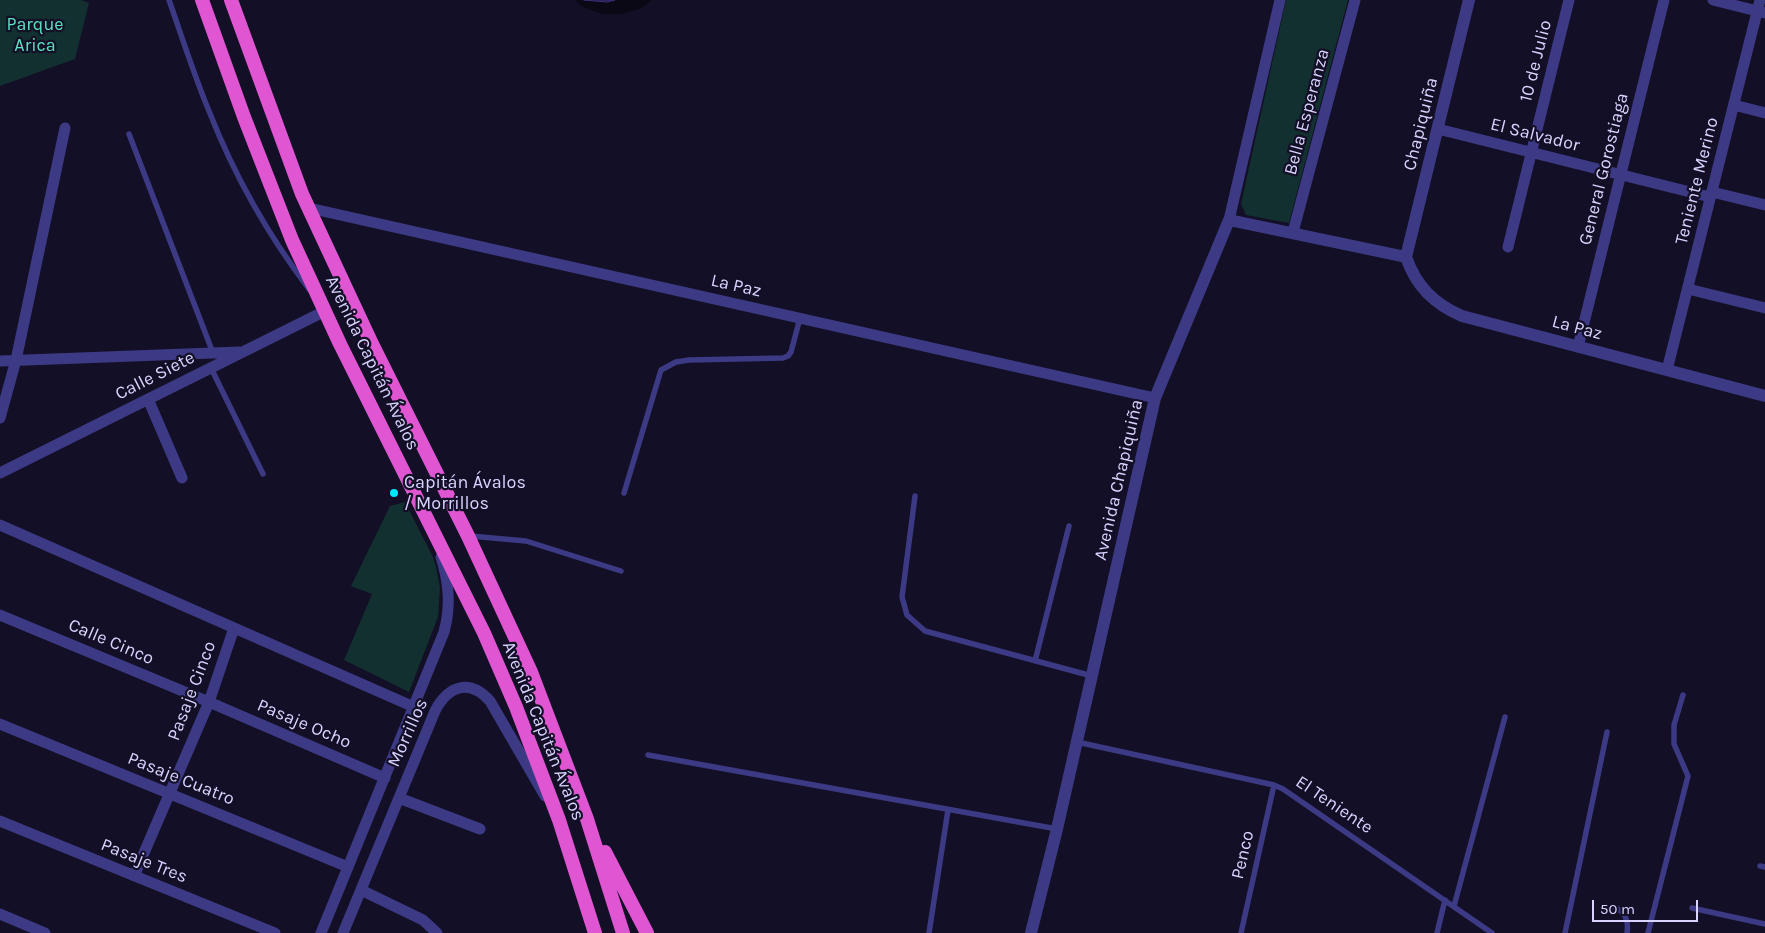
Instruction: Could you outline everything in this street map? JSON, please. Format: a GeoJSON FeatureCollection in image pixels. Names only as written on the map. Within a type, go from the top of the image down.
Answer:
{"type":"FeatureCollection","features":[{"type":"Feature","properties":{"kind":"highway","name":"Avenida Capitán Ávalos"},"geometry":{"type":"LineString","coordinates":[[202,0],[276,202],[325,311],[502,673],[530,741],[559,820],[595,933]]}},
{"type":"Feature","properties":{"kind":"highway","name":"Avenida Capitán Ávalos"},"geometry":{"type":"LineString","coordinates":[[231,0],[309,208],[365,329],[468,536],[531,672],[588,819],[623,933]]}},
{"type":"Feature","properties":{"kind":"highway"},"geometry":{"type":"LineString","coordinates":[[588,819],[647,933]]}},
{"type":"Feature","properties":{"kind":"street"},"geometry":{"type":"LineString","coordinates":[[1280,0],[1229,220],[1406,257]]}},
{"type":"Feature","properties":{"kind":"street","name":"Bella Esperanza"},"geometry":{"type":"LineString","coordinates":[[1293,232],[1355,0]]}},
{"type":"Feature","properties":{"kind":"street","name":"Chapiquiña"},"geometry":{"type":"LineString","coordinates":[[1406,257],[1469,0]]}},
{"type":"Feature","properties":{"kind":"street","name":"10 de Julio"},"geometry":{"type":"LineString","coordinates":[[1508,247],[1568,0]]}},
{"type":"Feature","properties":{"kind":"street","name":"General Gorostiaga"},"geometry":{"type":"LineString","coordinates":[[1578,347],[1664,0]]}},
{"type":"Feature","properties":{"kind":"street"},"geometry":{"type":"LineString","coordinates":[[1712,0],[1761,8]]}},
{"type":"Feature","properties":{"kind":"street","name":"Teniente Merino"},"geometry":{"type":"LineString","coordinates":[[1668,370],[1734,105],[1761,8]]}},
{"type":"Feature","properties":{"kind":"street"},"geometry":{"type":"LineString","coordinates":[[1734,105],[1765,113]]}},
{"type":"Feature","properties":{"kind":"street"},"geometry":{"type":"LineString","coordinates":[[0,418],[16,360],[65,128]]}},
{"type":"Feature","properties":{"kind":"street","name":"El Salvador"},"geometry":{"type":"LineString","coordinates":[[1438,129],[1620,175],[1765,205]]}},
{"type":"Feature","properties":{"kind":"street","name":"La Paz"},"geometry":{"type":"LineString","coordinates":[[309,208],[1154,398]]}},
{"type":"Feature","properties":{"kind":"street","name":"Avenida Chapiquiña"},"geometry":{"type":"LineString","coordinates":[[1031,933],[1057,829],[1154,398],[1229,220]]}},
{"type":"Feature","properties":{"kind":"street","name":"La Paz"},"geometry":{"type":"LineString","coordinates":[[1406,257],[1421,287],[1438,304],[1462,316],[1765,396]]}},
{"type":"Feature","properties":{"kind":"street"},"geometry":{"type":"LineString","coordinates":[[1688,289],[1765,308]]}},
{"type":"Feature","properties":{"kind":"street","name":"Calle Siete"},"geometry":{"type":"LineString","coordinates":[[0,473],[325,311]]}},
{"type":"Feature","properties":{"kind":"street"},"geometry":{"type":"LineString","coordinates":[[0,361],[243,352]]}},
{"type":"Feature","properties":{"kind":"street"},"geometry":{"type":"LineString","coordinates":[[148,399],[182,478]]}},
{"type":"Feature","properties":{"kind":"street"},"geometry":{"type":"LineString","coordinates":[[0,525],[414,707]]}},
{"type":"Feature","properties":{"kind":"street","name":"Morrillos"},"geometry":{"type":"LineString","coordinates":[[321,933],[440,644],[449,610],[447,580],[434,534]]}},
{"type":"Feature","properties":{"kind":"street","name":"Calle Cinco"},"geometry":{"type":"LineString","coordinates":[[0,615],[209,702]]}},
{"type":"Feature","properties":{"kind":"street","name":"Pasaje Cinco"},"geometry":{"type":"LineString","coordinates":[[134,876],[209,702],[234,628]]}},
{"type":"Feature","properties":{"kind":"street","name":"Morrillos"},"geometry":{"type":"LineString","coordinates":[[343,933],[439,704],[445,696],[460,687],[469,687],[482,693],[490,701],[559,820]]}},
{"type":"Feature","properties":{"kind":"street","name":"Pasaje Ocho"},"geometry":{"type":"LineString","coordinates":[[209,702],[385,778]]}},
{"type":"Feature","properties":{"kind":"street","name":"Pasaje Cuatro"},"geometry":{"type":"LineString","coordinates":[[0,724],[348,867]]}},
{"type":"Feature","properties":{"kind":"street"},"geometry":{"type":"LineString","coordinates":[[399,798],[480,829]]}},
{"type":"Feature","properties":{"kind":"street","name":"Pasaje Tres"},"geometry":{"type":"LineString","coordinates":[[0,821],[275,933]]}},
{"type":"Feature","properties":{"kind":"street"},"geometry":{"type":"LineString","coordinates":[[361,890],[423,920],[436,933]]}},
{"type":"Feature","properties":{"kind":"street"},"geometry":{"type":"LineString","coordinates":[[0,914],[45,933]]}},
{"type":"Feature","properties":{"kind":"lane"},"geometry":{"type":"LineString","coordinates":[[169,0],[209,112],[236,173],[253,205],[287,260],[325,311]]}},
{"type":"Feature","properties":{"kind":"lane"},"geometry":{"type":"LineString","coordinates":[[129,134],[213,353]]}},
{"type":"Feature","properties":{"kind":"lane"},"geometry":{"type":"LineString","coordinates":[[624,493],[661,370],[676,362],[689,360],[782,358],[788,356],[791,352],[800,318]]}},
{"type":"Feature","properties":{"kind":"lane"},"geometry":{"type":"LineString","coordinates":[[210,368],[263,474]]}},
{"type":"Feature","properties":{"kind":"lane"},"geometry":{"type":"LineString","coordinates":[[915,496],[902,597],[906,615],[925,631],[1092,676]]}},
{"type":"Feature","properties":{"kind":"lane"},"geometry":{"type":"LineString","coordinates":[[1035,661],[1068,526]]}},
{"type":"Feature","properties":{"kind":"lane"},"geometry":{"type":"LineString","coordinates":[[468,536],[526,541],[621,572]]}},
{"type":"Feature","properties":{"kind":"lane"},"geometry":{"type":"LineString","coordinates":[[1648,933],[1688,776],[1674,744],[1674,725],[1683,695]]}},
{"type":"Feature","properties":{"kind":"lane"},"geometry":{"type":"LineString","coordinates":[[1454,906],[1505,717]]}},
{"type":"Feature","properties":{"kind":"lane"},"geometry":{"type":"LineString","coordinates":[[1565,933],[1608,732]]}},
{"type":"Feature","properties":{"kind":"lane","name":"El Teniente"},"geometry":{"type":"LineString","coordinates":[[1077,742],[1274,784],[1289,792],[1492,933]]}},
{"type":"Feature","properties":{"kind":"lane"},"geometry":{"type":"LineString","coordinates":[[648,755],[1057,829]]}},
{"type":"Feature","properties":{"kind":"lane","name":"Penco"},"geometry":{"type":"LineString","coordinates":[[1241,933],[1274,784]]}},
{"type":"Feature","properties":{"kind":"lane"},"geometry":{"type":"LineString","coordinates":[[929,933],[948,810]]}},
{"type":"Feature","properties":{"kind":"lane"},"geometry":{"type":"LineString","coordinates":[[1437,933],[1445,900]]}},
{"type":"Feature","properties":{"kind":"lane"},"geometry":{"type":"LineString","coordinates":[[1612,906],[1618,908],[1626,915],[1627,933]]}},
{"type":"Feature","properties":{"kind":"lane"},"geometry":{"type":"LineString","coordinates":[[1692,908],[1765,924]]}},
{"type":"Feature","properties":{"kind":"green space","name":"Parque Arica"},"geometry":{"type":"Polygon","coordinates":[[[0,0],[81,0],[89,3],[75,59],[0,86],[0,0]]]}},
{"type":"Feature","properties":{"kind":"green space"},"geometry":{"type":"Polygon","coordinates":[[[1286,0],[1348,0],[1289,223],[1246,215],[1241,204],[1286,0]]]}},
{"type":"Feature","properties":{"kind":"green space"},"geometry":{"type":"Polygon","coordinates":[[[405,502],[433,557],[440,588],[438,617],[409,692],[344,660],[372,594],[351,586],[390,506],[405,502]]]}},
{"type":"Feature","properties":{"kind":"building"},"geometry":{"type":"Polygon","coordinates":[[[584,0],[615,0],[608,2],[584,0]]]}},
{"type":"Feature","properties":{"kind":"place","name":"Capitán Ávalos / Morrillos"},"geometry":{"type":"Point","coordinates":[394,493]}}]}
